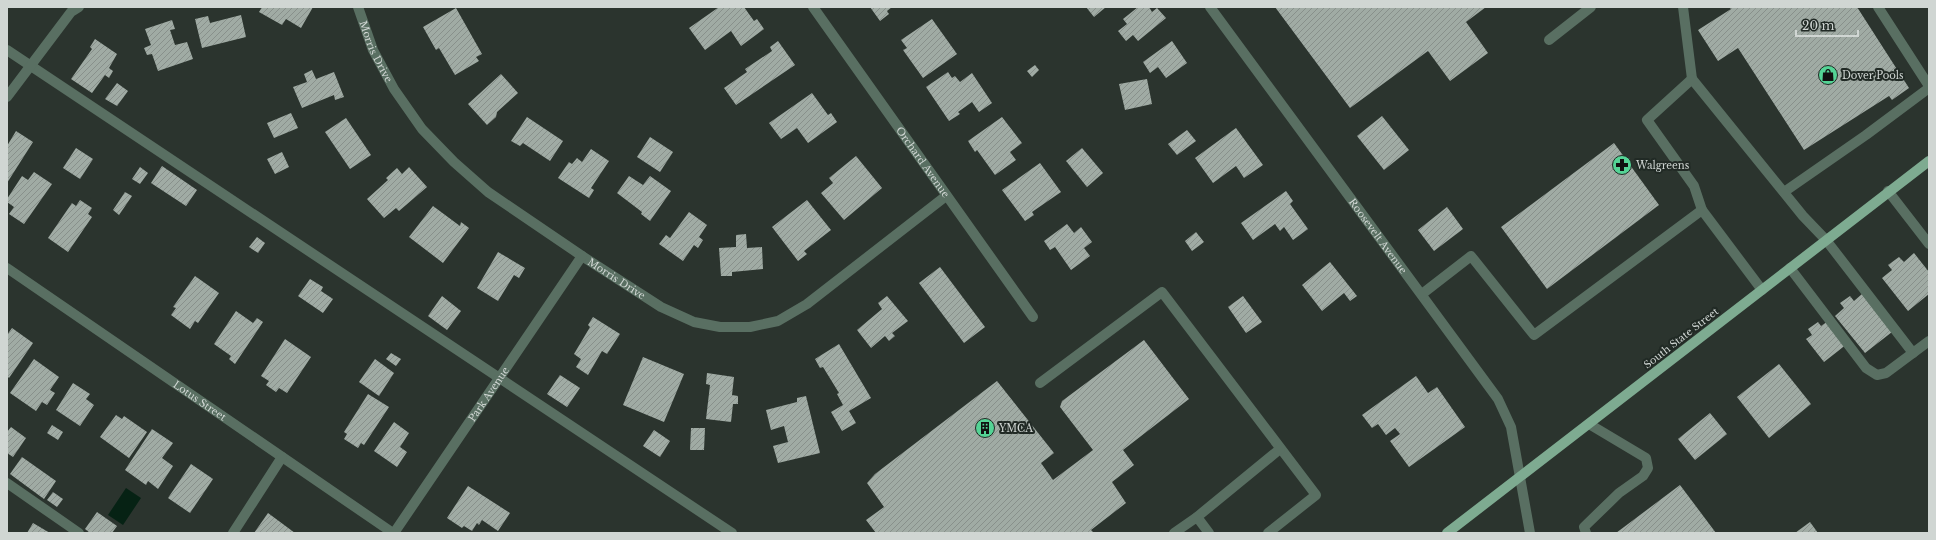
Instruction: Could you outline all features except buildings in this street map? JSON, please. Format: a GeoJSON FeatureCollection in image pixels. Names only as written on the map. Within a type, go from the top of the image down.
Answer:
{"type":"FeatureCollection","features":[{"type":"Feature","properties":{"kind":"main road","name":"South State Street"},"geometry":{"type":"LineString","coordinates":[[1447,533],[1888,191],[1929,161]]}},
{"type":"Feature","properties":{"kind":"street"},"geometry":{"type":"LineString","coordinates":[[7,97],[71,12],[79,7]]}},
{"type":"Feature","properties":{"kind":"street","name":"Morris Drive"},"geometry":{"type":"LineString","coordinates":[[358,7],[374,50],[394,89],[422,129],[454,162],[488,192],[582,256],[661,307],[694,322],[720,327],[750,327],[778,321],[807,304],[946,196]]}},
{"type":"Feature","properties":{"kind":"street","name":"Orchard Avenue"},"geometry":{"type":"LineString","coordinates":[[813,7],[1033,317]]}},
{"type":"Feature","properties":{"kind":"street","name":"Roosevelt Avenue"},"geometry":{"type":"LineString","coordinates":[[1210,7],[1498,399],[1511,427],[1530,533]]}},
{"type":"Feature","properties":{"kind":"street"},"geometry":{"type":"LineString","coordinates":[[1549,40],[1591,7]]}},
{"type":"Feature","properties":{"kind":"street"},"geometry":{"type":"LineString","coordinates":[[1683,7],[1692,79],[1803,216],[1826,240],[1913,353]]}},
{"type":"Feature","properties":{"kind":"street"},"geometry":{"type":"LineString","coordinates":[[1784,192],[1866,135],[1929,87],[1878,7]]}},
{"type":"Feature","properties":{"kind":"street"},"geometry":{"type":"LineString","coordinates":[[7,50],[732,533]]}},
{"type":"Feature","properties":{"kind":"street"},"geometry":{"type":"LineString","coordinates":[[1692,79],[1647,120],[1694,186],[1702,210],[1762,290]]}},
{"type":"Feature","properties":{"kind":"street"},"geometry":{"type":"LineString","coordinates":[[1888,191],[1929,244]]}},
{"type":"Feature","properties":{"kind":"street"},"geometry":{"type":"LineString","coordinates":[[1422,294],[1471,256],[1534,335],[1702,210]]}},
{"type":"Feature","properties":{"kind":"street","name":"Park Avenue"},"geometry":{"type":"LineString","coordinates":[[393,533],[582,256]]}},
{"type":"Feature","properties":{"kind":"street","name":"Lotus Street"},"geometry":{"type":"LineString","coordinates":[[7,268],[393,533]]}},
{"type":"Feature","properties":{"kind":"street"},"geometry":{"type":"LineString","coordinates":[[1790,268],[1866,368],[1877,375],[1886,373],[1929,341]]}},
{"type":"Feature","properties":{"kind":"street"},"geometry":{"type":"LineString","coordinates":[[1040,383],[1162,292],[1316,495],[1268,533]]}},
{"type":"Feature","properties":{"kind":"street"},"geometry":{"type":"LineString","coordinates":[[1585,530],[1619,493],[1643,476],[1648,468],[1646,458],[1589,424]]}},
{"type":"Feature","properties":{"kind":"street"},"geometry":{"type":"LineString","coordinates":[[1174,533],[1197,517],[1280,449]]}},
{"type":"Feature","properties":{"kind":"street"},"geometry":{"type":"LineString","coordinates":[[233,533],[282,457]]}},
{"type":"Feature","properties":{"kind":"street"},"geometry":{"type":"LineString","coordinates":[[7,483],[79,533]]}},
{"type":"Feature","properties":{"kind":"street"},"geometry":{"type":"LineString","coordinates":[[1197,517],[1209,533]]}},
{"type":"Feature","properties":{"kind":"shaded area"},"geometry":{"type":"Polygon","coordinates":[[[126,488],[141,498],[123,525],[108,515],[126,488]]]}},
{"type":"Feature","properties":{"kind":"place","name":"Dover Pools"},"geometry":{"type":"Point","coordinates":[1828,75]}},
{"type":"Feature","properties":{"kind":"place","name":"Walgreens"},"geometry":{"type":"Point","coordinates":[1622,165]}},
{"type":"Feature","properties":{"kind":"place","name":"YMCA"},"geometry":{"type":"Point","coordinates":[985,428]}}]}
